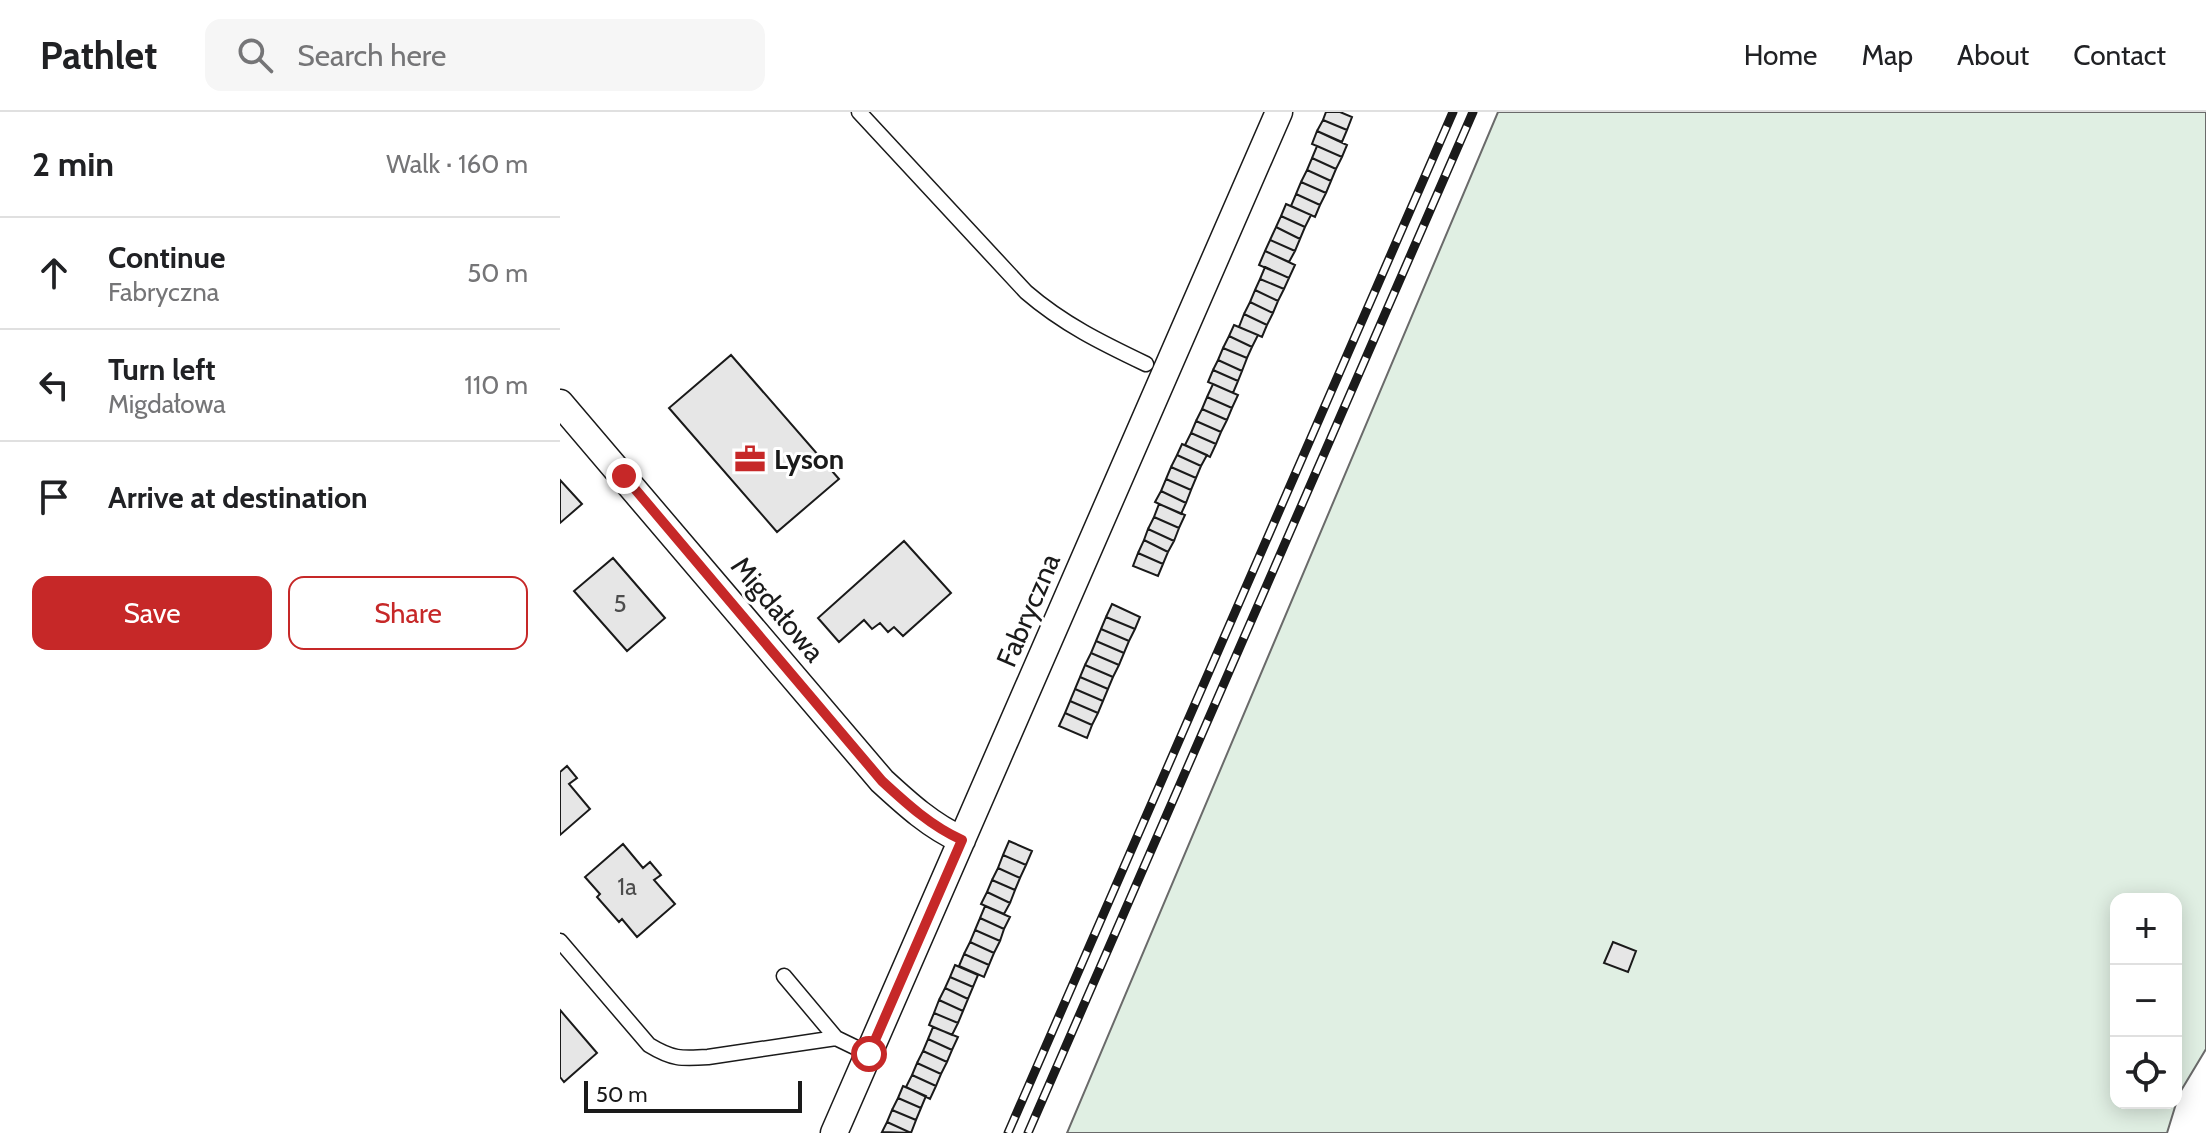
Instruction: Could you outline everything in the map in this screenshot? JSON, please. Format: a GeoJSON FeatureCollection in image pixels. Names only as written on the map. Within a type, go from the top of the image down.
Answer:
{"type":"FeatureCollection","features":[{"type":"Feature","properties":{"kind":"street","name":"Fabryczna"},"geometry":{"type":"LineString","coordinates":[[834,1133],[1279,112]]}},
{"type":"Feature","properties":{"kind":"street","name":"Migdałowa"},"geometry":{"type":"LineString","coordinates":[[560,403],[882,781],[942,831],[962,840]]}},
{"type":"Feature","properties":{"kind":"lane"},"geometry":{"type":"LineString","coordinates":[[859,112],[1026,292],[1051,313],[1083,333],[1146,364]]}},
{"type":"Feature","properties":{"kind":"lane"},"geometry":{"type":"LineString","coordinates":[[560,941],[649,1045],[667,1056],[708,1057],[836,1038]]}},
{"type":"Feature","properties":{"kind":"lane"},"geometry":{"type":"LineString","coordinates":[[784,976],[836,1038],[869,1054]]}},
{"type":"Feature","properties":{"kind":"green space"},"geometry":{"type":"Polygon","coordinates":[[[1498,112],[2206,112],[2206,1049],[2182,1089],[2182,893],[2110,893],[2110,1109],[2174,1109],[2167,1133],[1067,1133],[1498,112]]]}},
{"type":"Feature","properties":{"kind":"building"},"geometry":{"type":"Polygon","coordinates":[[[1326,112],[1340,112],[1352,117],[1347,130],[1323,120],[1326,112]]]}},
{"type":"Feature","properties":{"kind":"building"},"geometry":{"type":"Polygon","coordinates":[[[1323,120],[1347,130],[1342,142],[1317,131],[1323,120]]]}},
{"type":"Feature","properties":{"kind":"building"},"geometry":{"type":"Polygon","coordinates":[[[1317,131],[1347,145],[1342,157],[1312,144],[1317,131]]]}},
{"type":"Feature","properties":{"kind":"building"},"geometry":{"type":"Polygon","coordinates":[[[1317,146],[1342,157],[1336,169],[1312,158],[1317,146]]]}},
{"type":"Feature","properties":{"kind":"building"},"geometry":{"type":"Polygon","coordinates":[[[1312,158],[1336,169],[1331,181],[1307,170],[1312,158]]]}},
{"type":"Feature","properties":{"kind":"building"},"geometry":{"type":"Polygon","coordinates":[[[1307,170],[1331,181],[1326,193],[1301,182],[1307,170]]]}},
{"type":"Feature","properties":{"kind":"building"},"geometry":{"type":"Polygon","coordinates":[[[1301,182],[1326,193],[1320,205],[1296,194],[1301,182]]]}},
{"type":"Feature","properties":{"kind":"building"},"geometry":{"type":"Polygon","coordinates":[[[1296,194],[1320,205],[1315,217],[1291,206],[1296,194]]]}},
{"type":"Feature","properties":{"kind":"building"},"geometry":{"type":"Polygon","coordinates":[[[1286,204],[1311,215],[1305,227],[1281,216],[1286,204]]]}},
{"type":"Feature","properties":{"kind":"building"},"geometry":{"type":"Polygon","coordinates":[[[1281,216],[1305,227],[1300,239],[1276,227],[1281,216]]]}},
{"type":"Feature","properties":{"kind":"building"},"geometry":{"type":"Polygon","coordinates":[[[1276,227],[1300,239],[1295,251],[1270,240],[1276,227]]]}},
{"type":"Feature","properties":{"kind":"building"},"geometry":{"type":"Polygon","coordinates":[[[1270,240],[1295,251],[1289,262],[1265,251],[1270,240]]]}},
{"type":"Feature","properties":{"kind":"building"},"geometry":{"type":"Polygon","coordinates":[[[1265,251],[1295,265],[1289,278],[1259,265],[1265,251]]]}},
{"type":"Feature","properties":{"kind":"building"},"geometry":{"type":"Polygon","coordinates":[[[1265,267],[1289,278],[1284,289],[1260,279],[1265,267]]]}},
{"type":"Feature","properties":{"kind":"building"},"geometry":{"type":"Polygon","coordinates":[[[1260,279],[1284,289],[1278,301],[1255,290],[1260,279]]]}},
{"type":"Feature","properties":{"kind":"building"},"geometry":{"type":"Polygon","coordinates":[[[1255,290],[1278,301],[1273,313],[1250,302],[1255,290]]]}},
{"type":"Feature","properties":{"kind":"building"},"geometry":{"type":"Polygon","coordinates":[[[1250,302],[1273,313],[1267,325],[1244,314],[1250,302]]]}},
{"type":"Feature","properties":{"kind":"building"},"geometry":{"type":"Polygon","coordinates":[[[1244,314],[1267,325],[1262,337],[1239,327],[1244,314]]]}},
{"type":"Feature","properties":{"kind":"building"},"geometry":{"type":"Polygon","coordinates":[[[1234,325],[1258,335],[1252,347],[1229,336],[1234,325]]]}},
{"type":"Feature","properties":{"kind":"building"},"geometry":{"type":"Polygon","coordinates":[[[1229,336],[1252,347],[1247,358],[1223,348],[1229,336]]]}},
{"type":"Feature","properties":{"kind":"building"},"geometry":{"type":"Polygon","coordinates":[[[1223,348],[1247,358],[1242,371],[1218,360],[1223,348]]]}},
{"type":"Feature","properties":{"kind":"building"},"geometry":{"type":"Polygon","coordinates":[[[731,355],[839,479],[777,532],[669,408],[731,355]]]}},
{"type":"Feature","properties":{"kind":"building"},"geometry":{"type":"Polygon","coordinates":[[[1218,360],[1242,371],[1238,381],[1213,370],[1218,360]]]}},
{"type":"Feature","properties":{"kind":"building"},"geometry":{"type":"Polygon","coordinates":[[[1213,370],[1238,381],[1233,393],[1208,382],[1213,370]]]}},
{"type":"Feature","properties":{"kind":"building"},"geometry":{"type":"Polygon","coordinates":[[[1213,384],[1238,395],[1232,408],[1207,397],[1213,384]]]}},
{"type":"Feature","properties":{"kind":"building"},"geometry":{"type":"Polygon","coordinates":[[[1207,397],[1232,408],[1227,420],[1202,409],[1207,397]]]}},
{"type":"Feature","properties":{"kind":"building"},"geometry":{"type":"Polygon","coordinates":[[[1202,409],[1227,420],[1221,432],[1196,421],[1202,409]]]}},
{"type":"Feature","properties":{"kind":"building"},"geometry":{"type":"Polygon","coordinates":[[[1196,421],[1221,432],[1216,444],[1191,433],[1196,421]]]}},
{"type":"Feature","properties":{"kind":"building"},"geometry":{"type":"Polygon","coordinates":[[[1191,433],[1216,444],[1210,457],[1185,445],[1191,433]]]}},
{"type":"Feature","properties":{"kind":"building"},"geometry":{"type":"Polygon","coordinates":[[[1182,444],[1207,455],[1201,466],[1177,455],[1182,444]]]}},
{"type":"Feature","properties":{"kind":"building"},"geometry":{"type":"Polygon","coordinates":[[[1177,455],[1201,466],[1196,478],[1171,467],[1177,455]]]}},
{"type":"Feature","properties":{"kind":"building"},"geometry":{"type":"Polygon","coordinates":[[[1171,467],[1196,478],[1191,490],[1166,479],[1171,467]]]}},
{"type":"Feature","properties":{"kind":"building"},"geometry":{"type":"Polygon","coordinates":[[[1166,479],[1191,490],[1186,503],[1161,491],[1166,479]]]}},
{"type":"Feature","properties":{"kind":"building"},"geometry":{"type":"Polygon","coordinates":[[[560,480],[582,504],[560,523],[560,480]]]}},
{"type":"Feature","properties":{"kind":"building"},"geometry":{"type":"Polygon","coordinates":[[[1161,491],[1186,503],[1181,514],[1155,502],[1161,491]]]}},
{"type":"Feature","properties":{"kind":"building"},"geometry":{"type":"Polygon","coordinates":[[[1159,504],[1185,515],[1179,528],[1154,517],[1159,504]]]}},
{"type":"Feature","properties":{"kind":"building"},"geometry":{"type":"Polygon","coordinates":[[[1154,517],[1179,528],[1174,541],[1148,529],[1154,517]]]}},
{"type":"Feature","properties":{"kind":"building"},"geometry":{"type":"Polygon","coordinates":[[[1148,529],[1174,541],[1168,552],[1144,540],[1148,529]]]}},
{"type":"Feature","properties":{"kind":"building"},"geometry":{"type":"Polygon","coordinates":[[[1144,540],[1168,552],[1163,564],[1138,553],[1144,540]]]}},
{"type":"Feature","properties":{"kind":"building"},"geometry":{"type":"Polygon","coordinates":[[[904,541],[951,593],[903,636],[894,627],[888,632],[880,623],[872,629],[864,620],[839,642],[818,618],[904,541]]]}},
{"type":"Feature","properties":{"kind":"building"},"geometry":{"type":"Polygon","coordinates":[[[1138,553],[1163,564],[1158,576],[1133,566],[1138,553]]]}},
{"type":"Feature","properties":{"kind":"building"},"geometry":{"type":"Polygon","coordinates":[[[613,558],[665,618],[627,651],[574,591],[613,558]]]}},
{"type":"Feature","properties":{"kind":"building"},"geometry":{"type":"Polygon","coordinates":[[[1112,604],[1140,617],[1135,629],[1106,617],[1112,604]]]}},
{"type":"Feature","properties":{"kind":"building"},"geometry":{"type":"Polygon","coordinates":[[[1106,617],[1135,629],[1129,641],[1101,629],[1106,617]]]}},
{"type":"Feature","properties":{"kind":"building"},"geometry":{"type":"Polygon","coordinates":[[[1101,629],[1129,641],[1124,653],[1096,641],[1101,629]]]}},
{"type":"Feature","properties":{"kind":"building"},"geometry":{"type":"Polygon","coordinates":[[[1096,641],[1124,653],[1119,665],[1091,653],[1096,641]]]}},
{"type":"Feature","properties":{"kind":"building"},"geometry":{"type":"Polygon","coordinates":[[[1091,653],[1119,665],[1113,677],[1085,665],[1091,653]]]}},
{"type":"Feature","properties":{"kind":"building"},"geometry":{"type":"Polygon","coordinates":[[[1085,665],[1113,677],[1108,689],[1080,677],[1085,665]]]}},
{"type":"Feature","properties":{"kind":"building"},"geometry":{"type":"Polygon","coordinates":[[[1080,677],[1108,689],[1103,701],[1075,689],[1080,677]]]}},
{"type":"Feature","properties":{"kind":"building"},"geometry":{"type":"Polygon","coordinates":[[[1075,689],[1103,701],[1098,713],[1070,701],[1075,689]]]}},
{"type":"Feature","properties":{"kind":"building"},"geometry":{"type":"Polygon","coordinates":[[[1070,701],[1098,713],[1092,725],[1065,713],[1070,701]]]}},
{"type":"Feature","properties":{"kind":"building"},"geometry":{"type":"Polygon","coordinates":[[[1065,713],[1092,725],[1087,738],[1059,726],[1065,713]]]}},
{"type":"Feature","properties":{"kind":"building"},"geometry":{"type":"Polygon","coordinates":[[[567,766],[577,778],[569,784],[590,809],[560,835],[560,772],[567,766]]]}},
{"type":"Feature","properties":{"kind":"building"},"geometry":{"type":"Polygon","coordinates":[[[1009,841],[1032,851],[1026,865],[1003,855],[1009,841]]]}},
{"type":"Feature","properties":{"kind":"building"},"geometry":{"type":"Polygon","coordinates":[[[623,844],[643,868],[650,862],[661,875],[654,880],[675,904],[637,937],[597,897],[600,894],[585,877],[623,844]]]}},
{"type":"Feature","properties":{"kind":"building"},"geometry":{"type":"Polygon","coordinates":[[[1003,855],[1026,865],[1020,878],[998,868],[1003,855]]]}},
{"type":"Feature","properties":{"kind":"building"},"geometry":{"type":"Polygon","coordinates":[[[998,868],[1020,878],[1015,890],[992,880],[998,868]]]}},
{"type":"Feature","properties":{"kind":"building"},"geometry":{"type":"Polygon","coordinates":[[[992,880],[1015,890],[1010,903],[987,892],[992,880]]]}},
{"type":"Feature","properties":{"kind":"building"},"geometry":{"type":"Polygon","coordinates":[[[987,892],[1010,903],[1004,914],[981,904],[987,892]]]}},
{"type":"Feature","properties":{"kind":"building"},"geometry":{"type":"Polygon","coordinates":[[[985,906],[1010,917],[1004,929],[980,918],[985,906]]]}},
{"type":"Feature","properties":{"kind":"building"},"geometry":{"type":"Polygon","coordinates":[[[980,918],[1004,929],[1000,941],[975,930],[980,918]]]}},
{"type":"Feature","properties":{"kind":"building"},"geometry":{"type":"Polygon","coordinates":[[[975,930],[1000,941],[994,953],[970,942],[975,930]]]}},
{"type":"Feature","properties":{"kind":"building"},"geometry":{"type":"Polygon","coordinates":[[[970,942],[994,953],[989,965],[964,954],[970,942]]]}},
{"type":"Feature","properties":{"kind":"building"},"geometry":{"type":"Polygon","coordinates":[[[1613,942],[1636,951],[1628,972],[1604,963],[1613,942]]]}},
{"type":"Feature","properties":{"kind":"building"},"geometry":{"type":"Polygon","coordinates":[[[964,954],[989,965],[984,977],[959,966],[964,954]]]}},
{"type":"Feature","properties":{"kind":"building"},"geometry":{"type":"Polygon","coordinates":[[[955,965],[978,975],[973,987],[950,977],[955,965]]]}},
{"type":"Feature","properties":{"kind":"building"},"geometry":{"type":"Polygon","coordinates":[[[950,977],[973,987],[968,999],[945,988],[950,977]]]}},
{"type":"Feature","properties":{"kind":"building"},"geometry":{"type":"Polygon","coordinates":[[[945,988],[968,999],[963,1011],[939,1000],[945,988]]]}},
{"type":"Feature","properties":{"kind":"building"},"geometry":{"type":"Polygon","coordinates":[[[939,1000],[963,1011],[958,1023],[934,1013],[939,1000]]]}},
{"type":"Feature","properties":{"kind":"building"},"geometry":{"type":"Polygon","coordinates":[[[560,1010],[597,1053],[564,1082],[560,1077],[560,1010]]]}},
{"type":"Feature","properties":{"kind":"building"},"geometry":{"type":"Polygon","coordinates":[[[934,1013],[958,1023],[952,1035],[929,1025],[934,1013]]]}},
{"type":"Feature","properties":{"kind":"building"},"geometry":{"type":"Polygon","coordinates":[[[933,1027],[958,1037],[952,1050],[928,1039],[933,1027]]]}},
{"type":"Feature","properties":{"kind":"building"},"geometry":{"type":"Polygon","coordinates":[[[928,1039],[952,1050],[947,1062],[923,1051],[928,1039]]]}},
{"type":"Feature","properties":{"kind":"building"},"geometry":{"type":"Polygon","coordinates":[[[923,1051],[947,1062],[941,1074],[917,1063],[923,1051]]]}},
{"type":"Feature","properties":{"kind":"building"},"geometry":{"type":"Polygon","coordinates":[[[917,1063],[941,1074],[936,1086],[912,1075],[917,1063]]]}},
{"type":"Feature","properties":{"kind":"building"},"geometry":{"type":"Polygon","coordinates":[[[912,1075],[936,1086],[930,1099],[906,1087],[912,1075]]]}},
{"type":"Feature","properties":{"kind":"building"},"geometry":{"type":"Polygon","coordinates":[[[903,1086],[926,1096],[921,1108],[898,1098],[903,1086]]]}},
{"type":"Feature","properties":{"kind":"building"},"geometry":{"type":"Polygon","coordinates":[[[898,1098],[921,1108],[916,1120],[892,1110],[898,1098]]]}},
{"type":"Feature","properties":{"kind":"building"},"geometry":{"type":"Polygon","coordinates":[[[892,1110],[916,1120],[911,1133],[887,1122],[892,1110]]]}},
{"type":"Feature","properties":{"kind":"building"},"geometry":{"type":"Polygon","coordinates":[[[887,1122],[911,1133],[882,1132],[887,1122]]]}},
{"type":"Feature","properties":{"kind":"railway"},"geometry":{"type":"LineString","coordinates":[[1008,1133],[1453,112]]}},
{"type":"Feature","properties":{"kind":"railway"},"geometry":{"type":"LineString","coordinates":[[1028,1133],[1473,112]]}},
{"type":"Feature","properties":{"kind":"place","name":"Lyson"},"geometry":{"type":"Point","coordinates":[750,459]}},
{"type":"Feature","properties":{"kind":"route"},"geometry":{"type":"LineString","coordinates":[[624,476],[882,781],[942,831],[962,840],[869,1054]]}}]}
